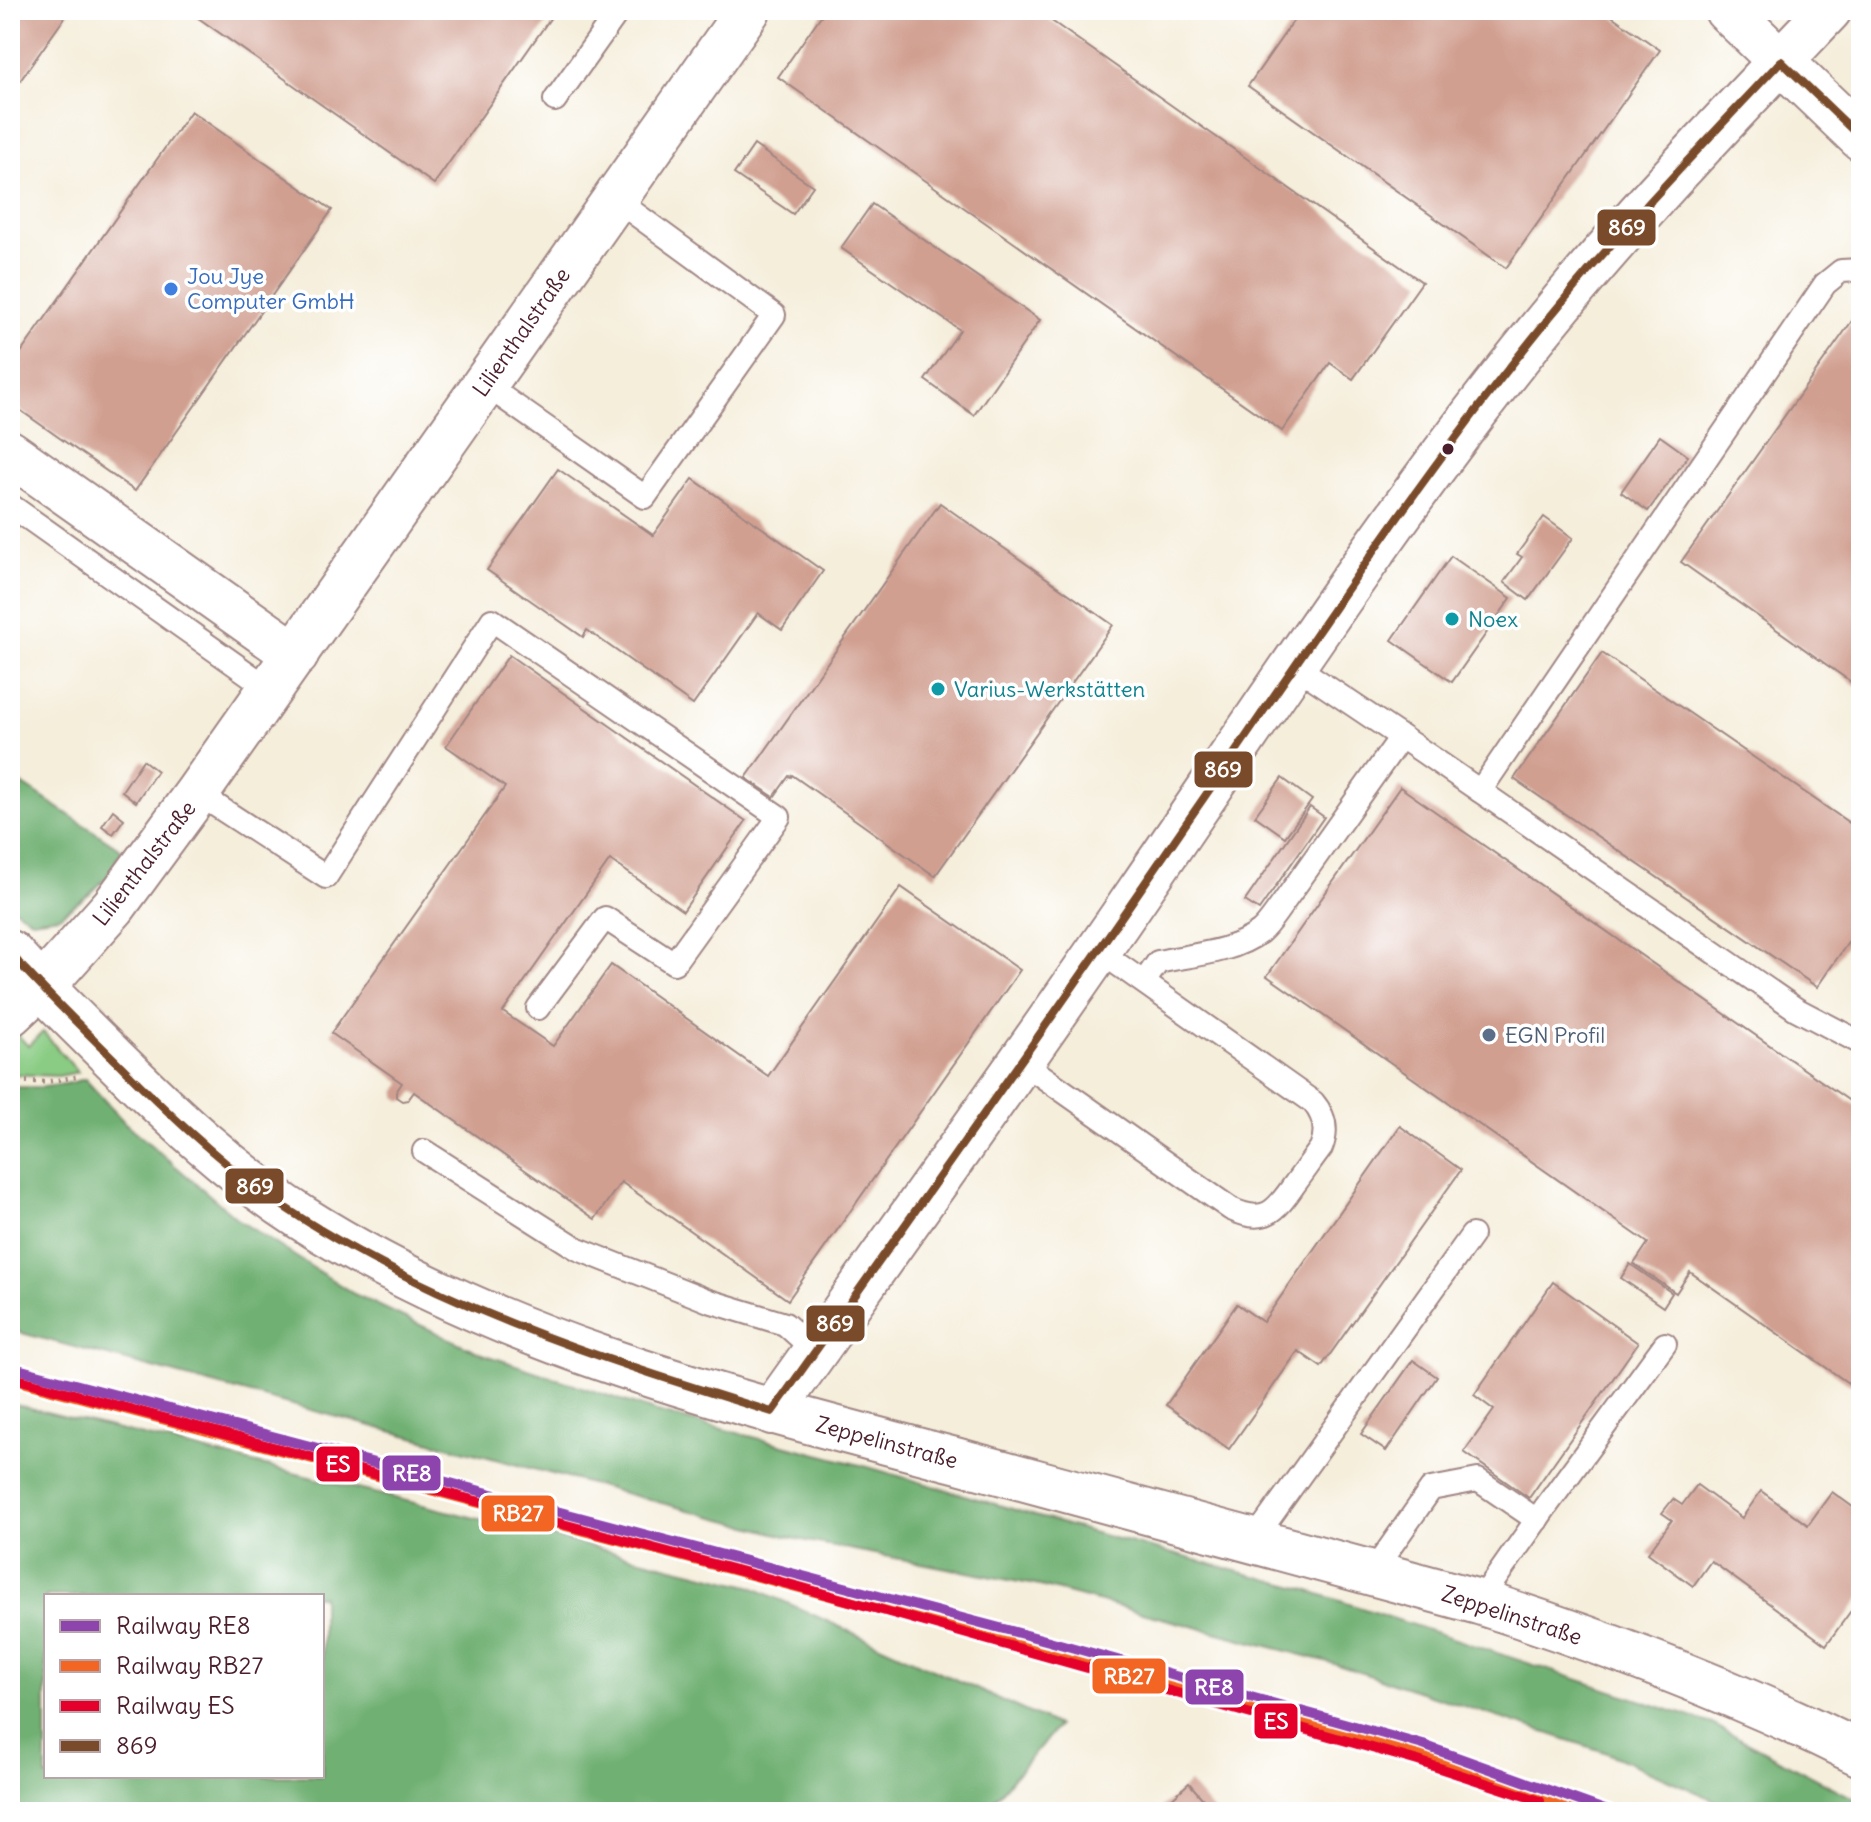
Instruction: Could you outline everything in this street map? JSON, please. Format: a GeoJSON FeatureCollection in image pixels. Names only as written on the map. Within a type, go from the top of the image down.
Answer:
{"type":"FeatureCollection","features":[{"type":"Feature","properties":{"kind":"street","name":"Lilienthalstraße"},"geometry":{"type":"LineString","coordinates":[[25,1000],[56,971],[114,906],[197,793],[748,10]]}},
{"type":"Feature","properties":{"kind":"street"},"geometry":{"type":"LineString","coordinates":[[1727,10],[1861,138]]}},
{"type":"Feature","properties":{"kind":"street"},"geometry":{"type":"LineString","coordinates":[[772,1412],[1022,1062],[1294,665],[1442,456],[1556,309],[1829,10]]}},
{"type":"Feature","properties":{"kind":"street"},"geometry":{"type":"LineString","coordinates":[[10,453],[296,655]]}},
{"type":"Feature","properties":{"kind":"street","name":"Zeppelinstraße"},"geometry":{"type":"LineString","coordinates":[[10,953],[25,1000],[110,1055],[204,1145],[249,1182],[378,1263],[462,1303],[637,1370],[772,1412],[1479,1602],[1560,1628],[1729,1694],[1861,1754]]}},
{"type":"Feature","properties":{"kind":"lane"},"geometry":{"type":"LineString","coordinates":[[555,100],[619,10]]}},
{"type":"Feature","properties":{"kind":"lane"},"geometry":{"type":"LineString","coordinates":[[484,384],[645,497],[774,315],[615,199]]}},
{"type":"Feature","properties":{"kind":"lane"},"geometry":{"type":"LineString","coordinates":[[1480,791],[1825,284],[1841,271],[1861,270]]}},
{"type":"Feature","properties":{"kind":"lane"},"geometry":{"type":"LineString","coordinates":[[10,505],[271,690]]}},
{"type":"Feature","properties":{"kind":"lane"},"geometry":{"type":"LineString","coordinates":[[197,793],[326,877],[492,620],[779,817],[674,963],[605,918],[538,1008]]}},
{"type":"Feature","properties":{"kind":"lane"},"geometry":{"type":"LineString","coordinates":[[1294,665],[1796,1009],[1861,1043]]}},
{"type":"Feature","properties":{"kind":"lane"},"geometry":{"type":"LineString","coordinates":[[1144,982],[1158,962],[1225,948],[1260,932],[1401,737]]}},
{"type":"Feature","properties":{"kind":"lane"},"geometry":{"type":"LineString","coordinates":[[1022,1062],[1231,1209],[1249,1215],[1261,1215],[1278,1207],[1321,1148],[1325,1133],[1324,1119],[1308,1098],[1099,951]]}},
{"type":"Feature","properties":{"kind":"lane"},"geometry":{"type":"LineString","coordinates":[[424,1151],[578,1249],[709,1301],[785,1324],[815,1351]]}},
{"type":"Feature","properties":{"kind":"lane"},"geometry":{"type":"LineString","coordinates":[[1253,1541],[1472,1235]]}},
{"type":"Feature","properties":{"kind":"lane"},"geometry":{"type":"LineString","coordinates":[[1479,1602],[1665,1344]]}},
{"type":"Feature","properties":{"kind":"lane"},"geometry":{"type":"LineString","coordinates":[[1372,1573],[1431,1489],[1478,1480],[1537,1520]]}},
{"type":"Feature","properties":{"kind":"path"},"geometry":{"type":"LineString","coordinates":[[10,1081],[45,1082],[82,1076],[110,1055]]}},
{"type":"Feature","properties":{"kind":"green space"},"geometry":{"type":"Polygon","coordinates":[[[10,776],[122,850],[108,876],[90,894],[59,916],[32,920],[10,906],[10,776]]]}},
{"type":"Feature","properties":{"kind":"green space"},"geometry":{"type":"Polygon","coordinates":[[[43,1032],[78,1072],[58,1076],[10,1074],[10,1038],[17,1034],[28,1046],[43,1032]]]}},
{"type":"Feature","properties":{"kind":"green space"},"geometry":{"type":"Polygon","coordinates":[[[85,1079],[125,1123],[240,1221],[354,1294],[480,1353],[657,1412],[868,1467],[1091,1532],[1304,1589],[1712,1724],[1861,1802],[1861,1812],[1742,1812],[1605,1752],[1325,1661],[1040,1586],[797,1539],[10,1330],[10,1087],[48,1086],[85,1079]]]}},
{"type":"Feature","properties":{"kind":"green space"},"geometry":{"type":"Polygon","coordinates":[[[10,1403],[750,1586],[1058,1726],[983,1812],[10,1812],[10,1403]]]}},
{"type":"Feature","properties":{"kind":"building"},"geometry":{"type":"Polygon","coordinates":[[[10,10],[70,10],[10,95],[10,10]]]}},
{"type":"Feature","properties":{"kind":"building"},"geometry":{"type":"Polygon","coordinates":[[[187,10],[556,10],[434,184],[187,10]]]}},
{"type":"Feature","properties":{"kind":"building"},"geometry":{"type":"Polygon","coordinates":[[[825,10],[1036,10],[1422,282],[1353,379],[1330,363],[1282,431],[778,77],[825,10]]]}},
{"type":"Feature","properties":{"kind":"building"},"geometry":{"type":"Polygon","coordinates":[[[1301,10],[1603,10],[1660,50],[1506,268],[1248,86],[1301,10]]]}},
{"type":"Feature","properties":{"kind":"building","name":"Jou Jye Computer GmbH"},"geometry":{"type":"Polygon","coordinates":[[[191,111],[332,210],[135,491],[10,403],[10,368],[191,111]]]}},
{"type":"Feature","properties":{"kind":"building"},"geometry":{"type":"Polygon","coordinates":[[[754,145],[813,186],[793,214],[734,174],[754,145]]]}},
{"type":"Feature","properties":{"kind":"building"},"geometry":{"type":"Polygon","coordinates":[[[872,204],[1040,320],[974,415],[925,380],[960,330],[841,248],[872,204]]]}},
{"type":"Feature","properties":{"kind":"building"},"geometry":{"type":"Polygon","coordinates":[[[1859,311],[1861,313],[1861,689],[1681,562],[1859,311]]]}},
{"type":"Feature","properties":{"kind":"building"},"geometry":{"type":"Polygon","coordinates":[[[1660,436],[1688,456],[1648,511],[1621,492],[1660,436]]]}},
{"type":"Feature","properties":{"kind":"building"},"geometry":{"type":"Polygon","coordinates":[[[558,469],[653,535],[693,479],[823,571],[782,630],[758,613],[693,705],[587,630],[583,637],[487,570],[558,469]]]}},
{"type":"Feature","properties":{"kind":"building","name":"Varius-Werkstätten"},"geometry":{"type":"Polygon","coordinates":[[[940,503],[1113,625],[935,876],[792,775],[774,797],[746,778],[940,503]]]}},
{"type":"Feature","properties":{"kind":"building"},"geometry":{"type":"Polygon","coordinates":[[[1544,517],[1573,538],[1528,600],[1504,582],[1522,557],[1517,554],[1544,517]]]}},
{"type":"Feature","properties":{"kind":"building","name":"Noex"},"geometry":{"type":"Polygon","coordinates":[[[1451,556],[1511,598],[1452,682],[1392,640],[1451,556]]]}},
{"type":"Feature","properties":{"kind":"building"},"geometry":{"type":"Polygon","coordinates":[[[1602,653],[1861,831],[1861,924],[1817,987],[1514,779],[1602,653]]]}},
{"type":"Feature","properties":{"kind":"building"},"geometry":{"type":"Polygon","coordinates":[[[509,655],[746,821],[683,911],[610,860],[503,1012],[553,1046],[611,965],[768,1076],[901,887],[1020,970],[788,1300],[621,1182],[595,1219],[414,1092],[408,1100],[402,1101],[396,1097],[402,1083],[331,1033],[505,787],[446,746],[509,655]]]}},
{"type":"Feature","properties":{"kind":"building"},"geometry":{"type":"Polygon","coordinates":[[[143,760],[157,771],[136,802],[122,791],[143,760]]]}},
{"type":"Feature","properties":{"kind":"building"},"geometry":{"type":"Polygon","coordinates":[[[1282,778],[1312,800],[1285,837],[1255,816],[1282,778]]]}},
{"type":"Feature","properties":{"kind":"building"},"geometry":{"type":"Polygon","coordinates":[[[1400,787],[1861,1109],[1861,1392],[1690,1272],[1676,1293],[1634,1264],[1648,1243],[1267,976],[1400,787]]]}},
{"type":"Feature","properties":{"kind":"building"},"geometry":{"type":"Polygon","coordinates":[[[1310,807],[1324,817],[1259,910],[1245,901],[1310,807]]]}},
{"type":"Feature","properties":{"kind":"building"},"geometry":{"type":"Polygon","coordinates":[[[113,810],[124,819],[113,834],[102,826],[113,810]]]}},
{"type":"Feature","properties":{"kind":"building"},"geometry":{"type":"Polygon","coordinates":[[[1400,1126],[1461,1170],[1321,1367],[1298,1351],[1229,1449],[1166,1405],[1237,1304],[1263,1322],[1400,1126]]]}},
{"type":"Feature","properties":{"kind":"building"},"geometry":{"type":"Polygon","coordinates":[[[1630,1264],[1672,1293],[1663,1307],[1621,1278],[1630,1264]]]}},
{"type":"Feature","properties":{"kind":"building"},"geometry":{"type":"Polygon","coordinates":[[[1553,1282],[1638,1343],[1529,1498],[1464,1452],[1494,1410],[1474,1395],[1553,1282]]]}},
{"type":"Feature","properties":{"kind":"building"},"geometry":{"type":"Polygon","coordinates":[[[1413,1360],[1437,1377],[1386,1451],[1361,1434],[1413,1360]]]}},
{"type":"Feature","properties":{"kind":"building"},"geometry":{"type":"Polygon","coordinates":[[[1697,1485],[1742,1518],[1761,1491],[1808,1525],[1832,1492],[1861,1513],[1861,1558],[1858,1561],[1861,1564],[1861,1597],[1826,1645],[1711,1561],[1693,1586],[1648,1553],[1672,1520],[1662,1513],[1673,1499],[1682,1505],[1697,1485]]]}},
{"type":"Feature","properties":{"kind":"building"},"geometry":{"type":"Polygon","coordinates":[[[1189,1783],[1214,1812],[1157,1812],[1189,1783]]]}},
{"type":"Feature","properties":{"kind":"rail line","name":"RE8"},"geometry":{"type":"LineString","coordinates":[[10,1367],[1049,1641],[1423,1745],[1610,1812]]}},
{"type":"Feature","properties":{"kind":"rail line","name":"ES"},"geometry":{"type":"LineString","coordinates":[[13,1378],[800,1587],[1418,1761],[1540,1801]]}},
{"type":"Feature","properties":{"kind":"rail line","name":"RB27"},"geometry":{"type":"LineString","coordinates":[[10,1379],[1046,1653],[1419,1756],[1574,1812]]}},
{"type":"Feature","properties":{"kind":"transit line","name":"869"},"geometry":{"type":"LineString","coordinates":[[10,953],[191,1133],[271,1198],[329,1235],[389,1268],[513,1324],[772,1412],[1033,1044],[1398,517],[1486,397],[1591,267],[1781,61],[1861,138]]}},
{"type":"Feature","properties":{"kind":"place","name":"Jou Jye Computer GmbH"},"geometry":{"type":"Point","coordinates":[171,289]}},
{"type":"Feature","properties":{"kind":"place","name":"Noex"},"geometry":{"type":"Point","coordinates":[1452,619]}},
{"type":"Feature","properties":{"kind":"place","name":"Varius-Werkstätten"},"geometry":{"type":"Point","coordinates":[938,689]}},
{"type":"Feature","properties":{"kind":"place","name":"EGN Profil"},"geometry":{"type":"Point","coordinates":[1489,1035]}}]}
